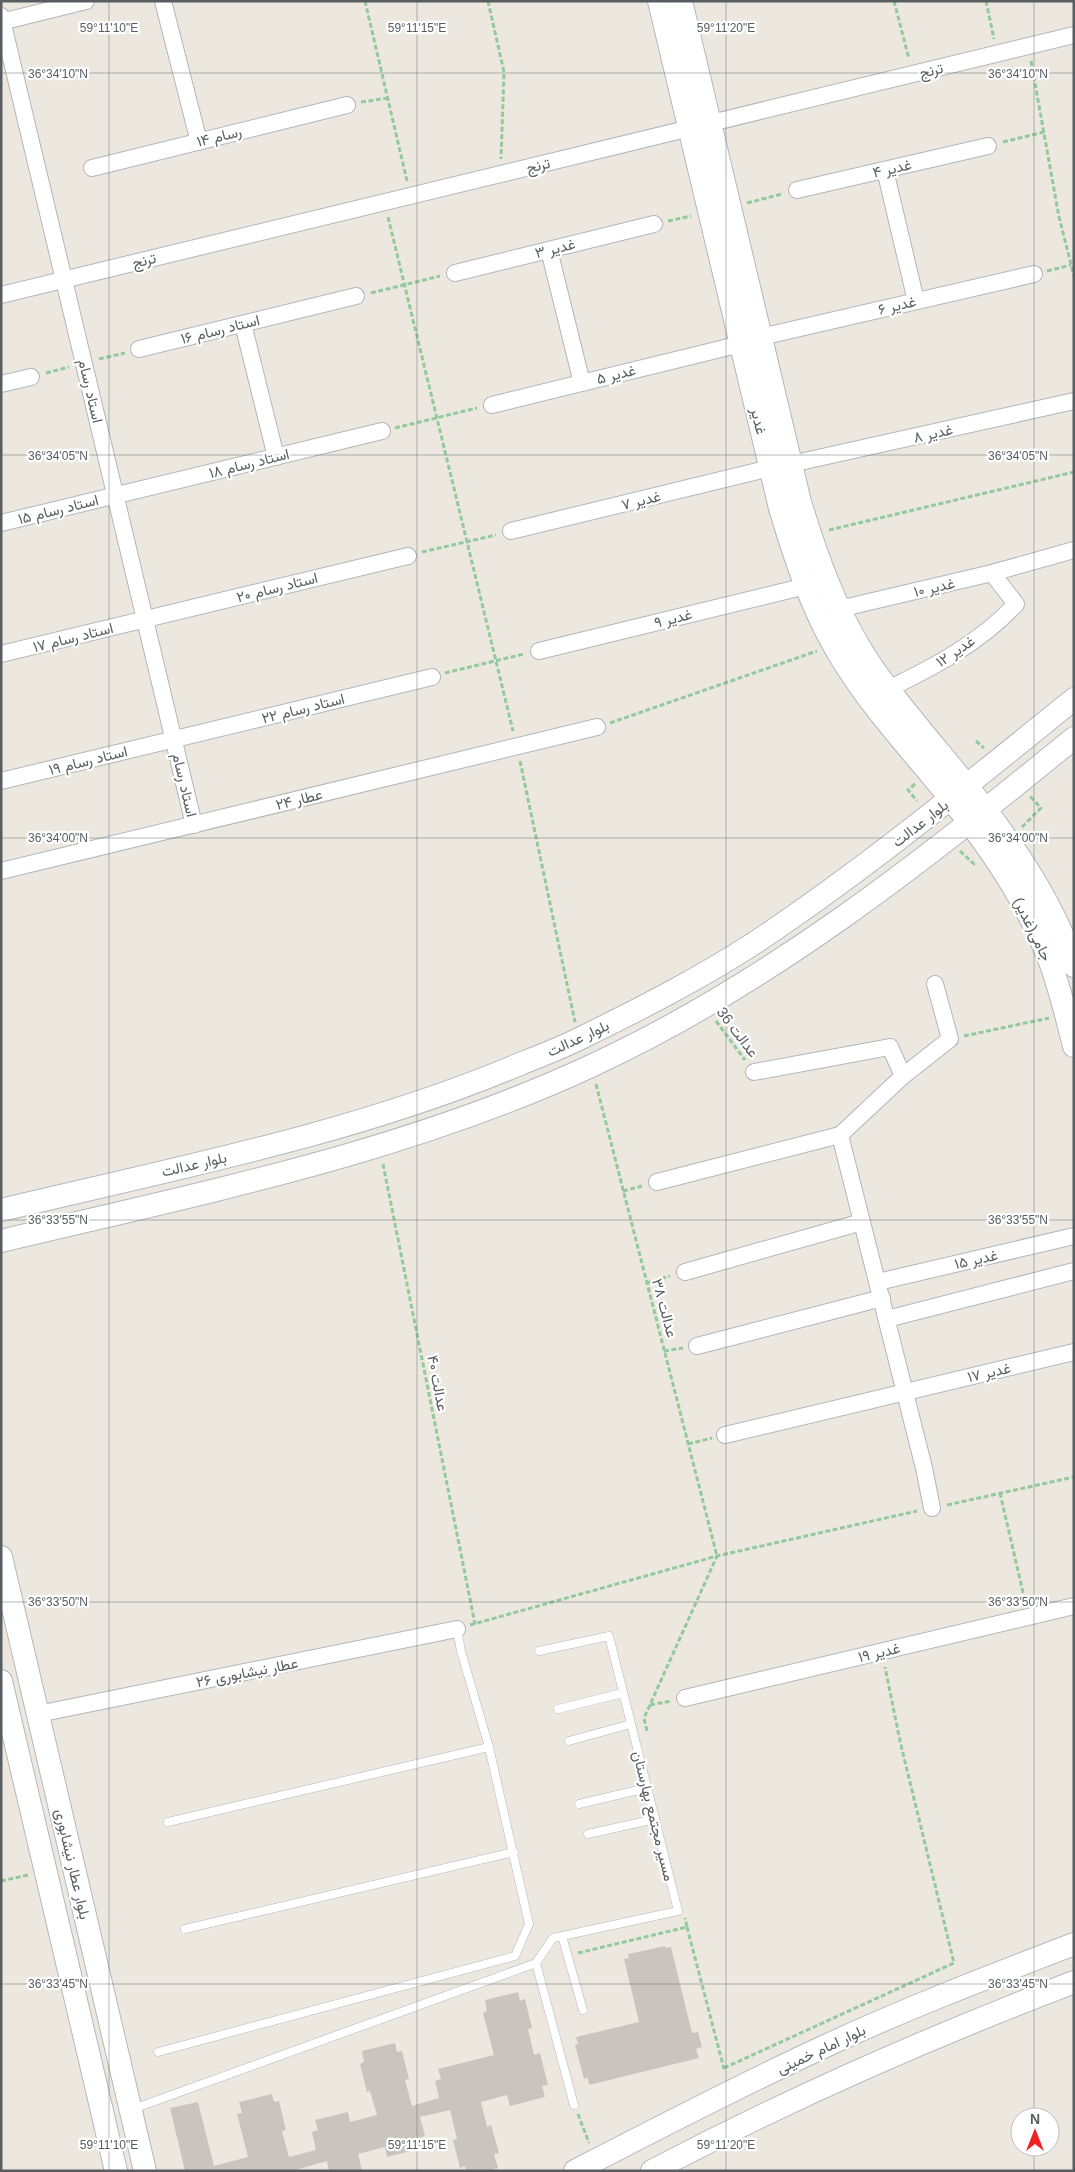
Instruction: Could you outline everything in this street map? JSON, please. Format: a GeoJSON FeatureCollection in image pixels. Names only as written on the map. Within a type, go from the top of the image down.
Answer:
{"type":"FeatureCollection","features":[{"type":"Feature","properties":{"kind":"street"},"geometry":{"type":"LineString","coordinates":[[2,20],[86,1]]}},
{"type":"Feature","properties":{"kind":"street"},"geometry":{"type":"LineString","coordinates":[[164,1],[199,142]]}},
{"type":"Feature","properties":{"kind":"street","name":"غدیر"},"geometry":{"type":"LineString","coordinates":[[659,1],[699,126],[781,466],[794,554],[806,586],[844,664],[875,707],[959,792]]}},
{"type":"Feature","properties":{"kind":"street","name":"غدیر"},"geometry":{"type":"LineString","coordinates":[[681,1],[699,126]]}},
{"type":"Feature","properties":{"kind":"street","name":"استاد رسام"},"geometry":{"type":"LineString","coordinates":[[2,20],[194,825]]}},
{"type":"Feature","properties":{"kind":"street","name":"ترنج"},"geometry":{"type":"LineString","coordinates":[[1,295],[1074,36]]}},
{"type":"Feature","properties":{"kind":"street","name":"رسام ۱۴"},"geometry":{"type":"LineString","coordinates":[[92,168],[347,105]]}},
{"type":"Feature","properties":{"kind":"street","name":"غدیر ۴"},"geometry":{"type":"LineString","coordinates":[[797,190],[988,146]]}},
{"type":"Feature","properties":{"kind":"street"},"geometry":{"type":"LineString","coordinates":[[885,170],[916,301]]}},
{"type":"Feature","properties":{"kind":"street","name":"غدیر ۳"},"geometry":{"type":"LineString","coordinates":[[455,272],[654,224]]}},
{"type":"Feature","properties":{"kind":"street"},"geometry":{"type":"LineString","coordinates":[[549,250],[582,383]]}},
{"type":"Feature","properties":{"kind":"street","name":"غدیر ۶"},"geometry":{"type":"LineString","coordinates":[[751,341],[1034,274]]}},
{"type":"Feature","properties":{"kind":"street","name":"استاد رسام ۱۶"},"geometry":{"type":"LineString","coordinates":[[139,349],[356,296]]}},
{"type":"Feature","properties":{"kind":"street"},"geometry":{"type":"LineString","coordinates":[[244,324],[276,457]]}},
{"type":"Feature","properties":{"kind":"street","name":"غدیر ۵"},"geometry":{"type":"LineString","coordinates":[[492,405],[751,341]]}},
{"type":"Feature","properties":{"kind":"street"},"geometry":{"type":"LineString","coordinates":[[1,384],[31,377]]}},
{"type":"Feature","properties":{"kind":"street","name":"غدیر ۸"},"geometry":{"type":"LineString","coordinates":[[781,466],[1074,401]]}},
{"type":"Feature","properties":{"kind":"street","name":"استاد رسام ۱۸"},"geometry":{"type":"LineString","coordinates":[[116,495],[382,431]]}},
{"type":"Feature","properties":{"kind":"street","name":"غدیر"},"geometry":{"type":"LineString","coordinates":[[781,466],[838,609],[862,653],[959,792]]}},
{"type":"Feature","properties":{"kind":"street","name":"غدیر ۷"},"geometry":{"type":"LineString","coordinates":[[511,531],[781,466]]}},
{"type":"Feature","properties":{"kind":"street","name":"استاد رسام ۱۵"},"geometry":{"type":"LineString","coordinates":[[1,523],[116,495]]}},
{"type":"Feature","properties":{"kind":"street","name":"غدیر ۱۰"},"geometry":{"type":"LineString","coordinates":[[838,609],[992,573],[1074,550]]}},
{"type":"Feature","properties":{"kind":"street","name":"استاد رسام ۲۰"},"geometry":{"type":"LineString","coordinates":[[145,619],[408,556]]}},
{"type":"Feature","properties":{"kind":"street","name":"غدیر ۱۲"},"geometry":{"type":"LineString","coordinates":[[888,689],[940,664],[1004,617],[1016,604],[992,573]]}},
{"type":"Feature","properties":{"kind":"street","name":"غدیر ۹"},"geometry":{"type":"LineString","coordinates":[[539,651],[806,586]]}},
{"type":"Feature","properties":{"kind":"street","name":"استاد رسام ۱۷"},"geometry":{"type":"LineString","coordinates":[[1,654],[145,619]]}},
{"type":"Feature","properties":{"kind":"street","name":"استاد رسام ۲۲"},"geometry":{"type":"LineString","coordinates":[[174,739],[432,677]]}},
{"type":"Feature","properties":{"kind":"street","name":"بلوار عدالت"},"geometry":{"type":"LineString","coordinates":[[1,1210],[278,1144],[384,1114],[488,1077],[578,1039],[666,994],[753,944],[836,887],[959,792],[1074,699]]}},
{"type":"Feature","properties":{"kind":"street","name":"عطار ۲۴"},"geometry":{"type":"LineString","coordinates":[[1,871],[597,727]]}},
{"type":"Feature","properties":{"kind":"street","name":"بلوار عدالت"},"geometry":{"type":"LineString","coordinates":[[1,1241],[285,1173],[380,1146],[499,1105],[591,1066],[705,1006],[769,969],[854,911],[1074,738]]}},
{"type":"Feature","properties":{"kind":"street","name":"استاد رسام ۱۹"},"geometry":{"type":"LineString","coordinates":[[1,781],[174,739]]}},
{"type":"Feature","properties":{"kind":"street"},"geometry":{"type":"LineString","coordinates":[[959,792],[977,816]]}},
{"type":"Feature","properties":{"kind":"street","name":"جامی(غدیر)"},"geometry":{"type":"LineString","coordinates":[[977,816],[1018,855],[1045,902],[1074,966]]}},
{"type":"Feature","properties":{"kind":"street","name":"جامی(غدیر)"},"geometry":{"type":"LineString","coordinates":[[977,816],[1000,866],[1026,912],[1050,962],[1074,1046]]}},
{"type":"Feature","properties":{"kind":"street"},"geometry":{"type":"LineString","coordinates":[[657,1182],[840,1136],[903,1076],[950,1039],[935,984]]}},
{"type":"Feature","properties":{"kind":"street"},"geometry":{"type":"LineString","coordinates":[[754,1072],[890,1047],[903,1076]]}},
{"type":"Feature","properties":{"kind":"street"},"geometry":{"type":"LineString","coordinates":[[840,1136],[882,1298],[932,1508]]}},
{"type":"Feature","properties":{"kind":"street"},"geometry":{"type":"LineString","coordinates":[[685,1272],[862,1222]]}},
{"type":"Feature","properties":{"kind":"street","name":"غدیر ۱۵"},"geometry":{"type":"LineString","coordinates":[[878,1282],[1074,1236]]}},
{"type":"Feature","properties":{"kind":"street"},"geometry":{"type":"LineString","coordinates":[[887,1319],[1074,1271]]}},
{"type":"Feature","properties":{"kind":"street"},"geometry":{"type":"LineString","coordinates":[[697,1346],[882,1298]]}},
{"type":"Feature","properties":{"kind":"street","name":"غدیر ۱۷"},"geometry":{"type":"LineString","coordinates":[[725,1435],[1074,1352]]}},
{"type":"Feature","properties":{"kind":"street","name":"بلوار عطار نیشابوری"},"geometry":{"type":"LineString","coordinates":[[1,1557],[145,2171]]}},
{"type":"Feature","properties":{"kind":"street","name":"غدیر ۱۹"},"geometry":{"type":"LineString","coordinates":[[685,1698],[1074,1606]]}},
{"type":"Feature","properties":{"kind":"street","name":"عطار نیشابوری ۲۶"},"geometry":{"type":"LineString","coordinates":[[38,1714],[456,1629]]}},
{"type":"Feature","properties":{"kind":"street","name":"بلوار عطار نیشابوری"},"geometry":{"type":"LineString","coordinates":[[1,1681],[6,1722],[46,1872],[116,2171]]}},
{"type":"Feature","properties":{"kind":"street"},"geometry":{"type":"LineString","coordinates":[[6,1722],[38,1714]]}},
{"type":"Feature","properties":{"kind":"street","name":"بلوار امام خمینی"},"geometry":{"type":"LineString","coordinates":[[575,2171],[820,2048],[965,1985],[1074,1944]]}},
{"type":"Feature","properties":{"kind":"street"},"geometry":{"type":"LineString","coordinates":[[652,2171],[835,2081],[979,2018],[1074,1982]]}},
{"type":"Feature","properties":{"kind":"street"},"geometry":{"type":"LineString","coordinates":[[103,2116],[131,2109]]}},
{"type":"Feature","properties":{"kind":"lane"},"geometry":{"type":"LineString","coordinates":[[158,2052],[515,1956],[529,1924],[489,1747],[456,1629]]}},
{"type":"Feature","properties":{"kind":"lane","name":"مسیر مجتمع بهارستان"},"geometry":{"type":"LineString","coordinates":[[536,1962],[553,1938],[678,1911],[609,1636],[539,1651]]}},
{"type":"Feature","properties":{"kind":"lane"},"geometry":{"type":"LineString","coordinates":[[558,1709],[623,1693]]}},
{"type":"Feature","properties":{"kind":"lane"},"geometry":{"type":"LineString","coordinates":[[569,1741],[631,1724]]}},
{"type":"Feature","properties":{"kind":"lane"},"geometry":{"type":"LineString","coordinates":[[168,1822],[489,1747]]}},
{"type":"Feature","properties":{"kind":"lane"},"geometry":{"type":"LineString","coordinates":[[579,1804],[647,1788]]}},
{"type":"Feature","properties":{"kind":"lane"},"geometry":{"type":"LineString","coordinates":[[588,1834],[655,1819]]}},
{"type":"Feature","properties":{"kind":"lane"},"geometry":{"type":"LineString","coordinates":[[185,1929],[514,1852]]}},
{"type":"Feature","properties":{"kind":"lane"},"geometry":{"type":"LineString","coordinates":[[562,1936],[583,2010]]}},
{"type":"Feature","properties":{"kind":"lane"},"geometry":{"type":"LineString","coordinates":[[131,2109],[536,1962],[574,2104]]}},
{"type":"Feature","properties":{"kind":"path"},"geometry":{"type":"LineString","coordinates":[[365,1],[410,196]]}},
{"type":"Feature","properties":{"kind":"path"},"geometry":{"type":"LineString","coordinates":[[488,1],[504,72],[501,174]]}},
{"type":"Feature","properties":{"kind":"path"},"geometry":{"type":"LineString","coordinates":[[894,1],[913,74]]}},
{"type":"Feature","properties":{"kind":"path"},"geometry":{"type":"LineString","coordinates":[[986,1],[997,54]]}},
{"type":"Feature","properties":{"kind":"path"},"geometry":{"type":"LineString","coordinates":[[1029,46],[1058,217],[1074,276]]}},
{"type":"Feature","properties":{"kind":"path"},"geometry":{"type":"LineString","coordinates":[[347,105],[388,98]]}},
{"type":"Feature","properties":{"kind":"path"},"geometry":{"type":"LineString","coordinates":[[988,146],[1044,132]]}},
{"type":"Feature","properties":{"kind":"path"},"geometry":{"type":"LineString","coordinates":[[654,224],[797,190]]}},
{"type":"Feature","properties":{"kind":"path"},"geometry":{"type":"LineString","coordinates":[[384,202],[517,747],[578,1039]]}},
{"type":"Feature","properties":{"kind":"path"},"geometry":{"type":"LineString","coordinates":[[1034,274],[1071,265]]}},
{"type":"Feature","properties":{"kind":"path"},"geometry":{"type":"LineString","coordinates":[[356,296],[455,272]]}},
{"type":"Feature","properties":{"kind":"path"},"geometry":{"type":"LineString","coordinates":[[31,377],[139,349]]}},
{"type":"Feature","properties":{"kind":"path"},"geometry":{"type":"LineString","coordinates":[[382,431],[492,405]]}},
{"type":"Feature","properties":{"kind":"path"},"geometry":{"type":"LineString","coordinates":[[810,535],[1074,472]]}},
{"type":"Feature","properties":{"kind":"path"},"geometry":{"type":"LineString","coordinates":[[408,556],[511,531]]}},
{"type":"Feature","properties":{"kind":"path"},"geometry":{"type":"LineString","coordinates":[[597,727],[834,645]]}},
{"type":"Feature","properties":{"kind":"path"},"geometry":{"type":"LineString","coordinates":[[432,677],[539,651]]}},
{"type":"Feature","properties":{"kind":"path","name":"عدالت 36"},"geometry":{"type":"LineString","coordinates":[[705,1006],[754,1072]]}},
{"type":"Feature","properties":{"kind":"path"},"geometry":{"type":"LineString","coordinates":[[950,1039],[1066,1014]]}},
{"type":"Feature","properties":{"kind":"path","name":"عدالت ۳۸"},"geometry":{"type":"LineString","coordinates":[[591,1066],[717,1556]]}},
{"type":"Feature","properties":{"kind":"path","name":"عدالت ۴۰"},"geometry":{"type":"LineString","coordinates":[[380,1146],[475,1624]]}},
{"type":"Feature","properties":{"kind":"path"},"geometry":{"type":"LineString","coordinates":[[647,1284],[685,1272]]}},
{"type":"Feature","properties":{"kind":"path"},"geometry":{"type":"LineString","coordinates":[[688,1444],[725,1435]]}},
{"type":"Feature","properties":{"kind":"path"},"geometry":{"type":"LineString","coordinates":[[456,1629],[717,1556],[1074,1477]]}},
{"type":"Feature","properties":{"kind":"path"},"geometry":{"type":"LineString","coordinates":[[1000,1493],[1028,1616]]}},
{"type":"Feature","properties":{"kind":"path"},"geometry":{"type":"LineString","coordinates":[[724,2068],[954,1963],[900,1741],[882,1651]]}},
{"type":"Feature","properties":{"kind":"path"},"geometry":{"type":"LineString","coordinates":[[650,1705],[685,1698]]}},
{"type":"Feature","properties":{"kind":"path"},"geometry":{"type":"LineString","coordinates":[[1,1881],[46,1872]]}},
{"type":"Feature","properties":{"kind":"path"},"geometry":{"type":"LineString","coordinates":[[687,1927],[730,2092]]}},
{"type":"Feature","properties":{"kind":"path"},"geometry":{"type":"LineString","coordinates":[[574,2104],[596,2160]]}},
{"type":"Feature","properties":{"kind":"building"},"geometry":{"type":"Polygon","coordinates":[[[665,1946],[666,1948],[671,1947],[692,2033],[698,2032],[702,2047],[696,2049],[699,2058],[589,2085],[588,2078],[584,2079],[575,2045],[578,2044],[576,2037],[639,2022],[624,1959],[629,1958],[628,1954],[665,1946]]]}},
{"type":"Feature","properties":{"kind":"building"},"geometry":{"type":"Polygon","coordinates":[[[518,1992],[520,2001],[525,1999],[532,2028],[528,2029],[534,2055],[540,2053],[548,2085],[542,2086],[545,2097],[510,2106],[507,2095],[481,2102],[487,2127],[491,2125],[499,2153],[494,2154],[498,2168],[488,2171],[466,2171],[465,2166],[460,2168],[453,2140],[457,2139],[450,2110],[420,2117],[425,2136],[419,2138],[422,2148],[387,2157],[385,2147],[358,2154],[362,2171],[329,2171],[327,2161],[292,2171],[185,2171],[170,2108],[198,2102],[214,2166],[248,2157],[237,2114],[242,2113],[239,2102],[272,2094],[274,2102],[279,2101],[286,2130],[282,2131],[289,2157],[316,2150],[312,2132],[318,2130],[315,2120],[348,2112],[350,2122],[377,2115],[370,2091],[367,2092],[360,2064],[364,2062],[362,2051],[395,2043],[397,2052],[402,2051],[409,2079],[405,2080],[412,2106],[439,2098],[435,2081],[441,2079],[438,2069],[494,2055],[483,2013],[487,2011],[485,2000],[518,1992]]]}}]}
